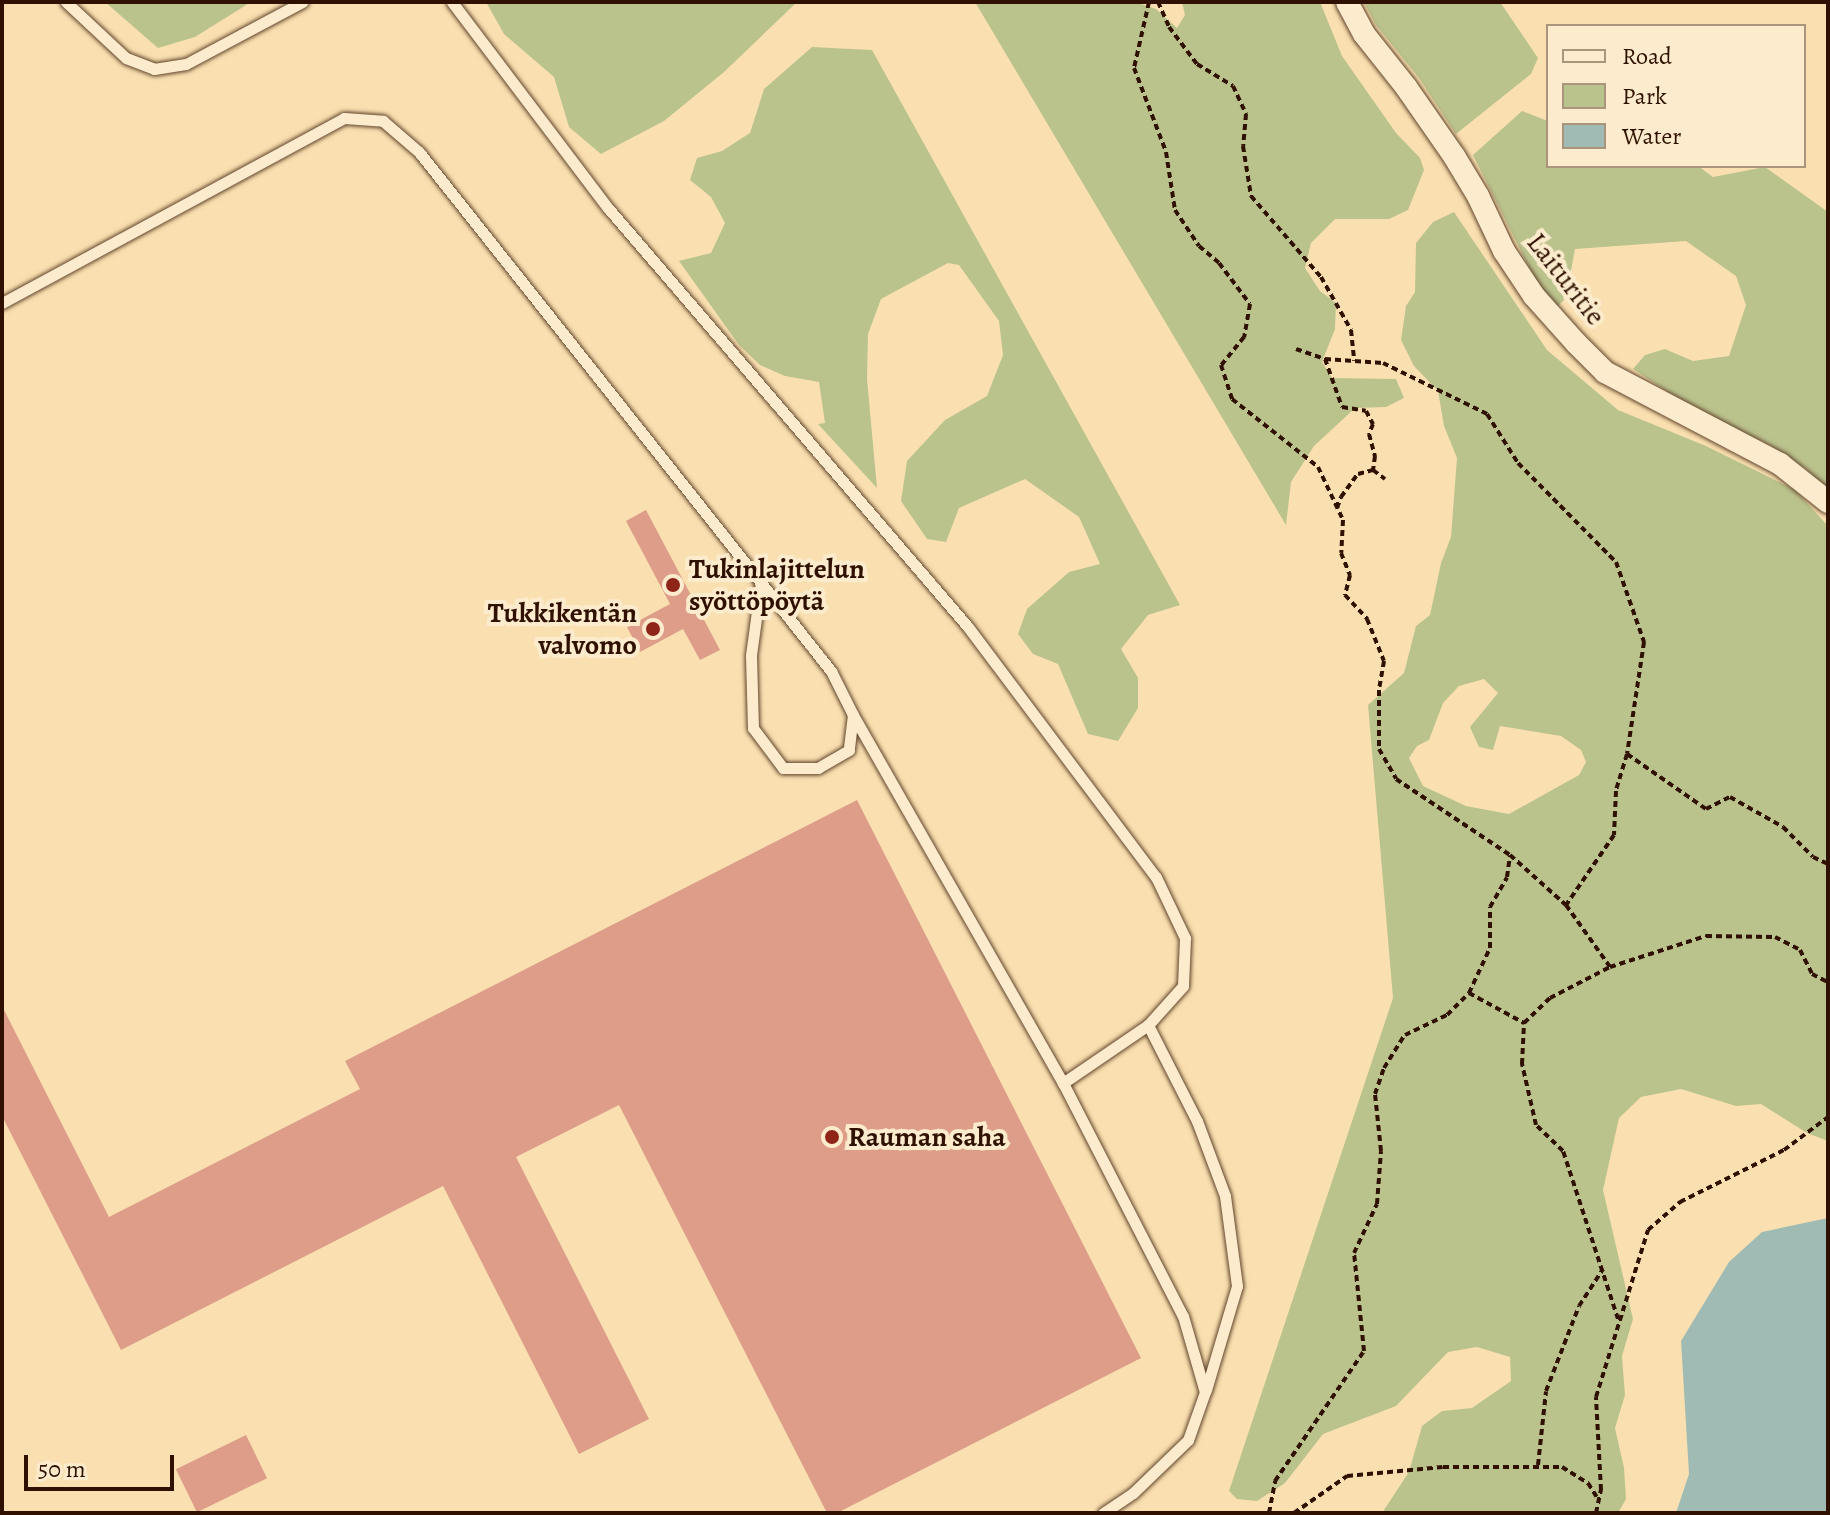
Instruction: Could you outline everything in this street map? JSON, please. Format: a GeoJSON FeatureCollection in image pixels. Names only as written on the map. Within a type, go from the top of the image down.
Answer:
{"type":"FeatureCollection","features":[{"type":"Feature","properties":{"kind":"street","name":"Laituritie"},"geometry":{"type":"LineString","coordinates":[[1347,2],[1364,34],[1454,156],[1478,196],[1504,251],[1534,296],[1576,343],[1605,372],[1780,464],[1828,502]]}},
{"type":"Feature","properties":{"kind":"lane"},"geometry":{"type":"LineString","coordinates":[[66,2],[126,58],[154,69],[186,64],[302,2]]}},
{"type":"Feature","properties":{"kind":"lane"},"geometry":{"type":"LineString","coordinates":[[452,2],[608,208],[968,627],[1156,877],[1185,938],[1183,986],[1148,1025],[1063,1083]]}},
{"type":"Feature","properties":{"kind":"lane"},"geometry":{"type":"LineString","coordinates":[[2,303],[344,118],[383,121],[419,152],[831,671],[853,715],[1063,1083],[1183,1316],[1205,1392]]}},
{"type":"Feature","properties":{"kind":"lane"},"geometry":{"type":"LineString","coordinates":[[761,582],[751,655],[753,728],[783,768],[818,768],[849,750],[853,715]]}},
{"type":"Feature","properties":{"kind":"lane"},"geometry":{"type":"LineString","coordinates":[[1103,1513],[1133,1493],[1188,1440],[1237,1286],[1225,1196],[1197,1121],[1148,1025]]}},
{"type":"Feature","properties":{"kind":"path"},"geometry":{"type":"LineString","coordinates":[[1149,2],[1134,68],[1166,152],[1175,210],[1199,246],[1219,263],[1250,304],[1244,337],[1221,365],[1232,399],[1318,467],[1343,520],[1341,553],[1350,575],[1345,595],[1367,619],[1384,661],[1379,690],[1379,749],[1396,779],[1510,855],[1566,905],[1610,967]]}},
{"type":"Feature","properties":{"kind":"path"},"geometry":{"type":"LineString","coordinates":[[1158,2],[1169,27],[1197,64],[1233,86],[1246,114],[1243,146],[1251,196],[1321,277],[1351,330],[1354,361]]}},
{"type":"Feature","properties":{"kind":"path"},"geometry":{"type":"LineString","coordinates":[[1296,349],[1325,359],[1383,363],[1487,414],[1518,463],[1616,562],[1644,642],[1627,754],[1616,791],[1614,835],[1566,905]]}},
{"type":"Feature","properties":{"kind":"path"},"geometry":{"type":"LineString","coordinates":[[1325,359],[1342,407],[1366,411],[1373,424],[1369,434],[1375,456],[1373,470]]}},
{"type":"Feature","properties":{"kind":"path"},"geometry":{"type":"LineString","coordinates":[[1337,508],[1358,474],[1373,470]]}},
{"type":"Feature","properties":{"kind":"path"},"geometry":{"type":"LineString","coordinates":[[1373,470],[1385,479]]}},
{"type":"Feature","properties":{"kind":"path"},"geometry":{"type":"LineString","coordinates":[[1627,754],[1706,809],[1730,797],[1783,827],[1813,857],[1828,864]]}},
{"type":"Feature","properties":{"kind":"path"},"geometry":{"type":"LineString","coordinates":[[1269,1513],[1275,1481],[1364,1351],[1354,1253],[1377,1204],[1381,1151],[1375,1094],[1384,1068],[1405,1035],[1447,1015],[1469,993],[1490,948],[1490,907],[1507,877],[1510,855]]}},
{"type":"Feature","properties":{"kind":"path"},"geometry":{"type":"LineString","coordinates":[[1618,1319],[1563,1151],[1536,1125],[1522,1064],[1524,1023],[1550,998],[1610,967],[1706,936],[1775,937],[1800,950],[1812,974],[1828,982]]}},
{"type":"Feature","properties":{"kind":"path"},"geometry":{"type":"LineString","coordinates":[[1469,993],[1524,1023]]}},
{"type":"Feature","properties":{"kind":"path"},"geometry":{"type":"LineString","coordinates":[[1596,1513],[1599,1500],[1596,1397],[1648,1230],[1680,1202],[1784,1150],[1828,1117]]}},
{"type":"Feature","properties":{"kind":"path"},"geometry":{"type":"LineString","coordinates":[[1538,1465],[1546,1391],[1579,1306],[1603,1268]]}},
{"type":"Feature","properties":{"kind":"path"},"geometry":{"type":"LineString","coordinates":[[1294,1513],[1347,1476],[1443,1467],[1562,1467],[1588,1483],[1599,1500]]}},
{"type":"Feature","properties":{"kind":"green space"},"geometry":{"type":"Polygon","coordinates":[[[105,2],[251,2],[195,37],[158,48],[105,2]]]}},
{"type":"Feature","properties":{"kind":"green space"},"geometry":{"type":"Polygon","coordinates":[[[486,2],[797,2],[724,72],[664,121],[601,154],[569,127],[554,77],[504,34],[486,2]]]}},
{"type":"Feature","properties":{"kind":"green space"},"geometry":{"type":"Polygon","coordinates":[[[975,2],[1135,2],[1156,9],[1177,28],[1185,15],[1182,2],[1320,2],[1342,56],[1396,133],[1420,158],[1424,170],[1408,210],[1389,219],[1335,219],[1311,243],[1305,268],[1320,291],[1336,303],[1335,329],[1322,362],[1332,378],[1396,379],[1404,398],[1386,407],[1355,408],[1314,446],[1291,482],[1286,525],[975,2]]]}},
{"type":"Feature","properties":{"kind":"green space"},"geometry":{"type":"Polygon","coordinates":[[[1364,2],[1500,2],[1538,58],[1531,74],[1456,134],[1419,78],[1376,25],[1364,2]]]}},
{"type":"Feature","properties":{"kind":"green space"},"geometry":{"type":"Polygon","coordinates":[[[812,47],[872,50],[1180,605],[1148,615],[1121,649],[1138,678],[1138,708],[1118,741],[1088,734],[1058,664],[1033,654],[1018,634],[1027,609],[1069,572],[1100,564],[1079,517],[1025,479],[959,508],[946,542],[927,539],[901,501],[907,461],[945,420],[987,396],[1003,355],[999,321],[959,265],[948,263],[881,299],[868,334],[867,379],[877,488],[818,424],[825,423],[819,382],[785,376],[760,365],[739,345],[679,261],[711,253],[725,223],[711,197],[690,180],[697,158],[722,151],[750,133],[764,89],[812,47]]]}},
{"type":"Feature","properties":{"kind":"green space"},"geometry":{"type":"Polygon","coordinates":[[[1522,111],[1546,120],[1546,168],[1701,168],[1713,177],[1766,168],[1828,212],[1828,491],[1806,469],[1770,445],[1702,414],[1633,369],[1645,355],[1665,349],[1693,361],[1729,356],[1746,305],[1736,276],[1686,241],[1575,249],[1566,298],[1558,306],[1537,283],[1473,155],[1522,111]]]}},
{"type":"Feature","properties":{"kind":"green space"},"geometry":{"type":"Polygon","coordinates":[[[1454,212],[1547,350],[1618,410],[1706,446],[1795,490],[1828,526],[1828,1141],[1807,1133],[1761,1104],[1736,1106],[1681,1089],[1641,1097],[1619,1118],[1603,1190],[1633,1319],[1622,1356],[1625,1395],[1615,1428],[1624,1468],[1626,1499],[1618,1513],[1382,1513],[1409,1472],[1422,1426],[1442,1411],[1472,1408],[1511,1381],[1510,1357],[1477,1347],[1448,1352],[1396,1406],[1323,1434],[1285,1483],[1257,1501],[1237,1499],[1229,1491],[1393,998],[1368,705],[1404,673],[1416,626],[1430,615],[1441,563],[1451,537],[1457,458],[1444,426],[1438,391],[1414,366],[1401,340],[1406,306],[1415,292],[1416,243],[1433,222],[1454,212]],[[1484,679],[1459,686],[1443,703],[1429,740],[1417,746],[1409,758],[1423,786],[1466,806],[1509,814],[1579,775],[1586,762],[1581,750],[1561,736],[1500,726],[1493,750],[1479,747],[1470,727],[1498,693],[1484,679]]]}},
{"type":"Feature","properties":{"kind":"water"},"geometry":{"type":"Polygon","coordinates":[[[1828,1218],[1828,1513],[1676,1513],[1689,1474],[1681,1341],[1729,1262],[1762,1232],[1828,1218]]]}},
{"type":"Feature","properties":{"kind":"building","name":"Tukinlajittelun syöttöpöytä"},"geometry":{"type":"Polygon","coordinates":[[[646,510],[720,650],[700,660],[683,629],[640,652],[627,627],[670,604],[626,521],[646,510]]]}},
{"type":"Feature","properties":{"kind":"building","name":"Rauman saha"},"geometry":{"type":"Polygon","coordinates":[[[857,800],[1141,1358],[837,1513],[827,1513],[619,1105],[516,1157],[649,1419],[579,1454],[443,1186],[121,1350],[2,1116],[2,1006],[109,1217],[360,1089],[345,1061],[857,800]]]}},
{"type":"Feature","properties":{"kind":"building"},"geometry":{"type":"Polygon","coordinates":[[[246,1435],[267,1478],[197,1512],[176,1469],[246,1435]]]}},
{"type":"Feature","properties":{"kind":"place","name":"Tukinlajittelun syöttöpöytä"},"geometry":{"type":"Point","coordinates":[673,585]}},
{"type":"Feature","properties":{"kind":"place","name":"Tukkikentän valvomo"},"geometry":{"type":"Point","coordinates":[653,629]}},
{"type":"Feature","properties":{"kind":"place","name":"Rauman saha"},"geometry":{"type":"Point","coordinates":[832,1137]}}]}
